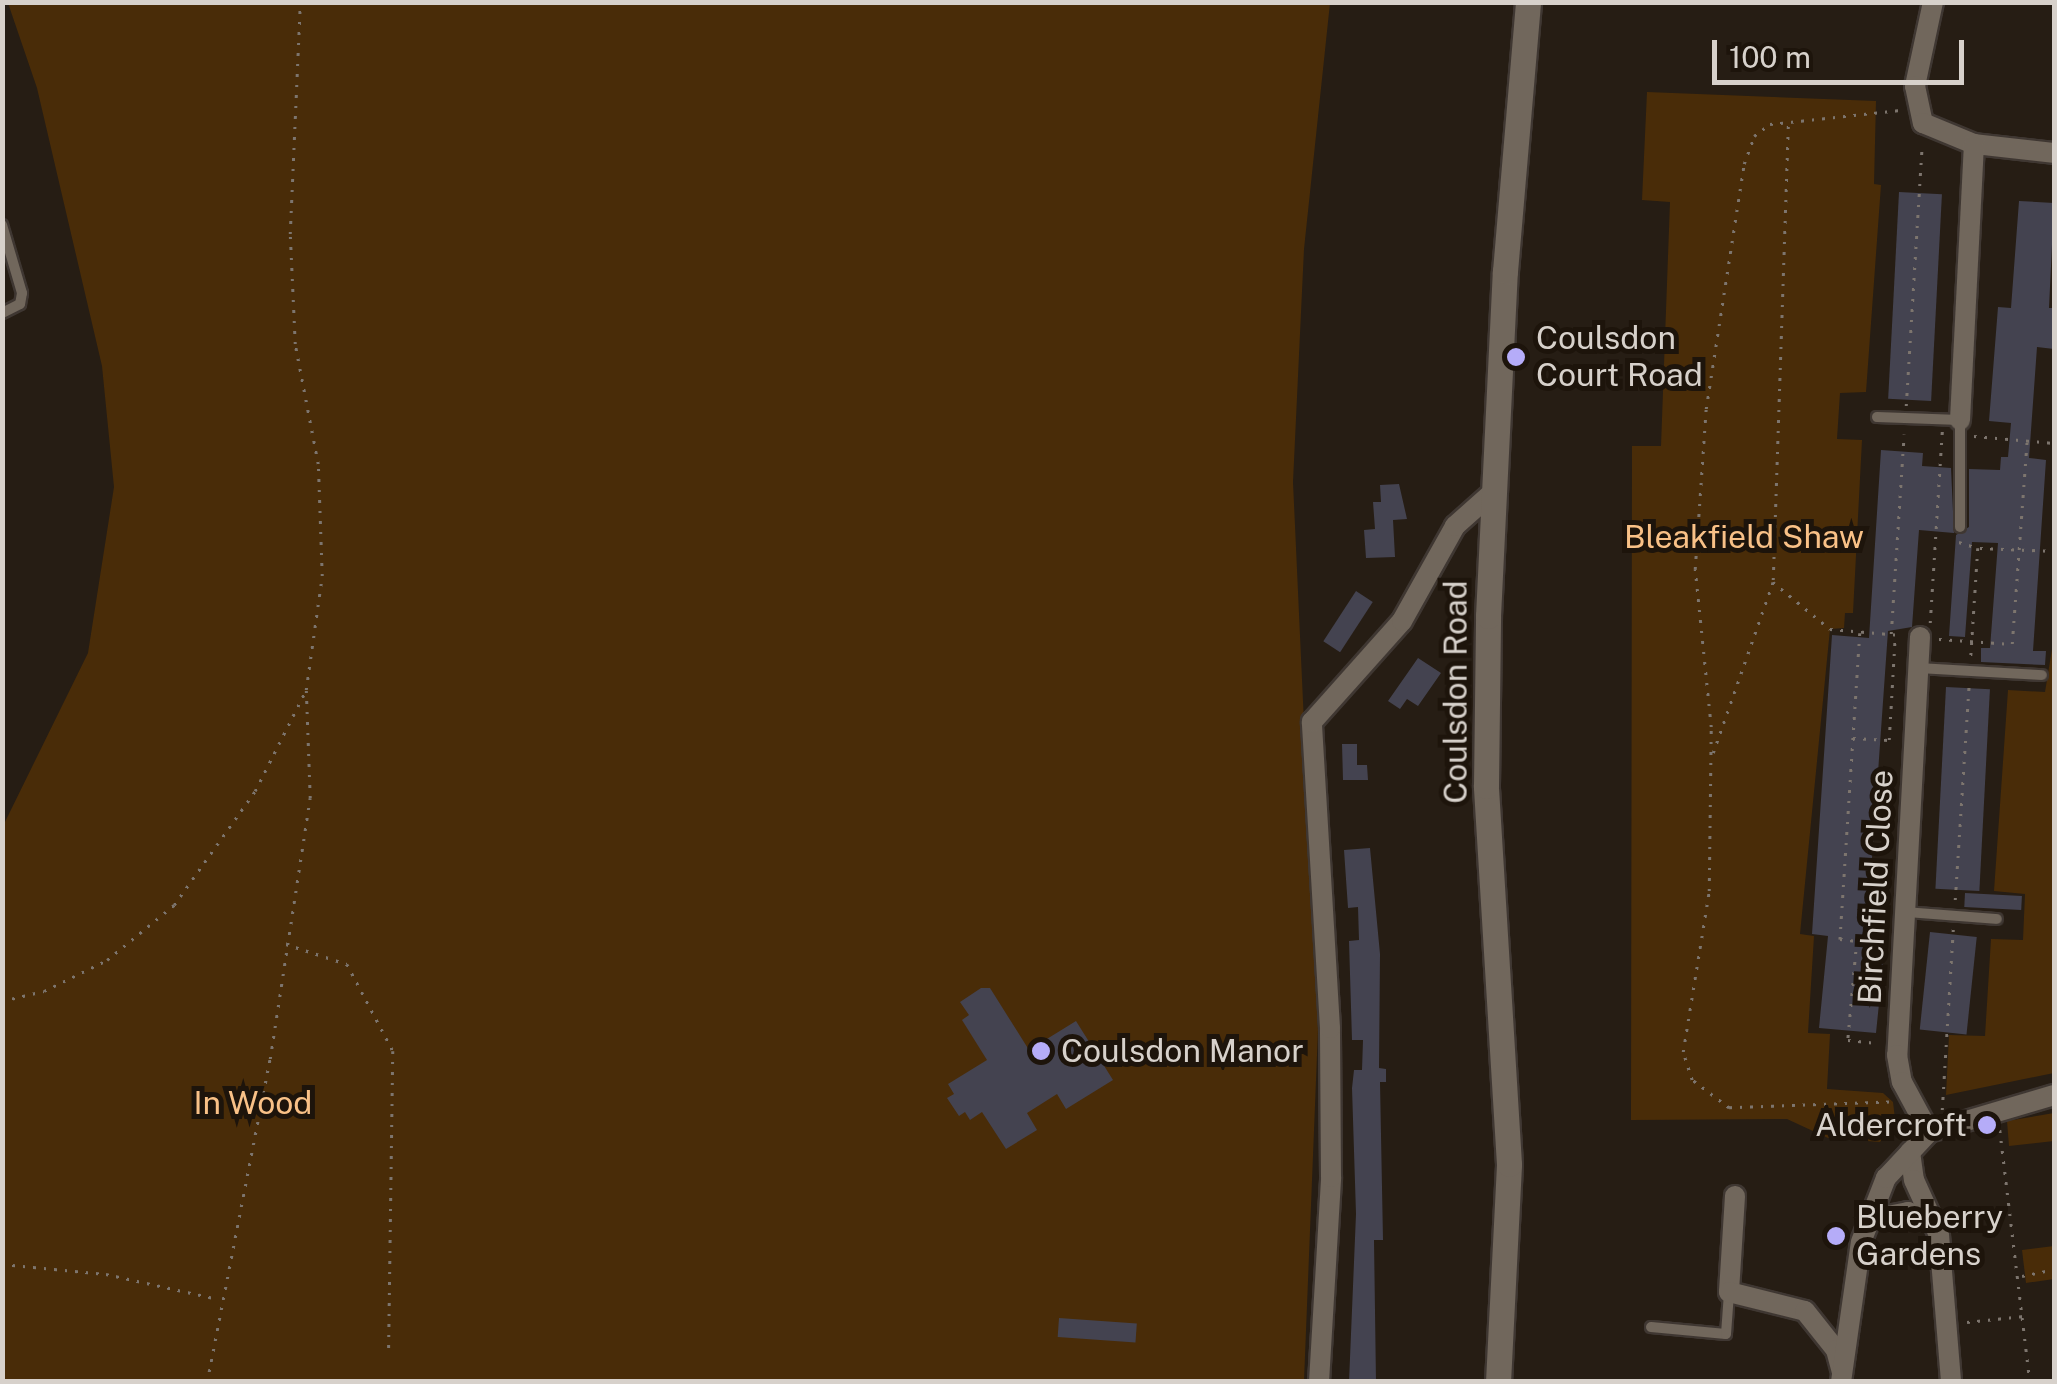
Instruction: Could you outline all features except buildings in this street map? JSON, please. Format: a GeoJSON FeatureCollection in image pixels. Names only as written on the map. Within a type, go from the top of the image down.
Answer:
{"type":"FeatureCollection","features":[{"type":"Feature","properties":{"kind":"main road","name":"Coulsdon Road"},"geometry":{"type":"LineString","coordinates":[[1498,1382],[1509,1164],[1486,786],[1492,492],[1528,2]]}},
{"type":"Feature","properties":{"kind":"street"},"geometry":{"type":"LineString","coordinates":[[1933,2],[1920,115],[1974,144],[2054,152]]}},
{"type":"Feature","properties":{"kind":"street"},"geometry":{"type":"LineString","coordinates":[[1955,425],[1974,144]]}},
{"type":"Feature","properties":{"kind":"street"},"geometry":{"type":"LineString","coordinates":[[1319,1382],[1331,1177],[1330,1028],[1312,722],[1402,620],[1455,526],[1492,492]]}},
{"type":"Feature","properties":{"kind":"street","name":"Birchfield Close"},"geometry":{"type":"LineString","coordinates":[[1920,637],[1893,1089],[1936,1129]]}},
{"type":"Feature","properties":{"kind":"street"},"geometry":{"type":"LineString","coordinates":[[1842,1378],[1868,1220],[1886,1178],[1936,1129],[2054,1094]]}},
{"type":"Feature","properties":{"kind":"street"},"geometry":{"type":"LineString","coordinates":[[1910,1152],[1928,1222]]}},
{"type":"Feature","properties":{"kind":"street"},"geometry":{"type":"LineString","coordinates":[[1735,1196],[1730,1292],[1805,1311],[1836,1350],[1842,1378]]}},
{"type":"Feature","properties":{"kind":"street"},"geometry":{"type":"LineString","coordinates":[[1868,1220],[1908,1212],[1928,1222],[1939,1235],[1950,1382]]}},
{"type":"Feature","properties":{"kind":"lane"},"geometry":{"type":"LineString","coordinates":[[2,225],[22,293],[20,304],[2,313]]}},
{"type":"Feature","properties":{"kind":"lane"},"geometry":{"type":"LineString","coordinates":[[1877,417],[1955,425],[1960,527]]}},
{"type":"Feature","properties":{"kind":"lane"},"geometry":{"type":"LineString","coordinates":[[1918,668],[2042,675]]}},
{"type":"Feature","properties":{"kind":"lane"},"geometry":{"type":"LineString","coordinates":[[1905,912],[1998,919]]}},
{"type":"Feature","properties":{"kind":"lane"},"geometry":{"type":"LineString","coordinates":[[1651,1326],[1726,1334],[1730,1292]]}},
{"type":"Feature","properties":{"kind":"path"},"geometry":{"type":"LineString","coordinates":[[207,1382],[270,1059],[284,943],[310,798],[306,690],[322,576],[318,464],[295,344],[290,234],[300,2]]}},
{"type":"Feature","properties":{"kind":"path"},"geometry":{"type":"LineString","coordinates":[[1853,738],[1889,740],[1920,115],[1788,120],[1754,136],[1744,164],[1706,408],[1695,569],[1710,760],[1709,891],[1684,1052],[1692,1080],[1729,1108],[1893,1089]]}},
{"type":"Feature","properties":{"kind":"path"},"geometry":{"type":"LineString","coordinates":[[1710,760],[1773,582],[1788,120]]}},
{"type":"Feature","properties":{"kind":"path"},"geometry":{"type":"LineString","coordinates":[[2027,441],[2012,644],[1929,638],[1955,425],[2054,443]]}},
{"type":"Feature","properties":{"kind":"path"},"geometry":{"type":"LineString","coordinates":[[1960,527],[1959,546],[2054,551]]}},
{"type":"Feature","properties":{"kind":"path"},"geometry":{"type":"LineString","coordinates":[[1936,1129],[1978,548]]}},
{"type":"Feature","properties":{"kind":"path"},"geometry":{"type":"LineString","coordinates":[[1773,582],[1830,629],[1920,637]]}},
{"type":"Feature","properties":{"kind":"path"},"geometry":{"type":"LineString","coordinates":[[2054,615],[2054,646]]}},
{"type":"Feature","properties":{"kind":"path"},"geometry":{"type":"LineString","coordinates":[[1860,632],[1840,939],[1903,944]]}},
{"type":"Feature","properties":{"kind":"path"},"geometry":{"type":"LineString","coordinates":[[2,1001],[44,991],[106,960],[174,906],[255,791],[306,690]]}},
{"type":"Feature","properties":{"kind":"path"},"geometry":{"type":"LineString","coordinates":[[1856,941],[1848,1040],[1888,1044]]}},
{"type":"Feature","properties":{"kind":"path"},"geometry":{"type":"LineString","coordinates":[[284,943],[347,964],[393,1051],[390,1349]]}},
{"type":"Feature","properties":{"kind":"path"},"geometry":{"type":"LineString","coordinates":[[1999,1109],[2021,1276],[2030,1382]]}},
{"type":"Feature","properties":{"kind":"path"},"geometry":{"type":"LineString","coordinates":[[2,1264],[106,1274],[221,1300]]}},
{"type":"Feature","properties":{"kind":"path"},"geometry":{"type":"LineString","coordinates":[[2021,1276],[2054,1269]]}},
{"type":"Feature","properties":{"kind":"path"},"geometry":{"type":"LineString","coordinates":[[1946,1324],[2025,1316]]}},
{"type":"Feature","properties":{"kind":"green space","name":"In Wood"},"geometry":{"type":"Polygon","coordinates":[[[8,3],[1330,3],[1304,249],[1293,482],[1318,1030],[1304,1381],[3,1382],[3,826],[88,653],[114,487],[102,366],[37,88],[8,3]]]}},
{"type":"Feature","properties":{"kind":"green space","name":"Bleakfield Shaw"},"geometry":{"type":"Polygon","coordinates":[[[1647,92],[1876,101],[1874,184],[1881,185],[1866,392],[1840,393],[1837,439],[1862,440],[1853,613],[1845,613],[1844,628],[1830,629],[1800,934],[1814,936],[1808,1033],[1830,1034],[1827,1089],[1883,1093],[1893,1102],[1895,1119],[1880,1142],[1828,1138],[1787,1119],[1631,1120],[1632,446],[1661,446],[1670,202],[1642,200],[1647,92]]]}},
{"type":"Feature","properties":{"kind":"green space"},"geometry":{"type":"Polygon","coordinates":[[[2052,649],[2054,1073],[1946,1095],[1949,1035],[1985,1036],[1991,939],[2023,940],[2025,894],[1994,891],[2008,690],[2045,692],[2052,649]]]}},
{"type":"Feature","properties":{"kind":"green space"},"geometry":{"type":"Polygon","coordinates":[[[2054,1113],[2054,1141],[2009,1146],[2007,1121],[2054,1113]]]}},
{"type":"Feature","properties":{"kind":"green space"},"geometry":{"type":"Polygon","coordinates":[[[2054,1246],[2054,1279],[2026,1283],[2022,1250],[2054,1246]]]}},
{"type":"Feature","properties":{"kind":"place","name":"Coulsdon Court Road"},"geometry":{"type":"Point","coordinates":[1516,357]}},
{"type":"Feature","properties":{"kind":"place","name":"Coulsdon Manor"},"geometry":{"type":"Point","coordinates":[1041,1051]}},
{"type":"Feature","properties":{"kind":"place","name":"Aldercroft"},"geometry":{"type":"Point","coordinates":[1987,1125]}},
{"type":"Feature","properties":{"kind":"place","name":"Blueberry Gardens"},"geometry":{"type":"Point","coordinates":[1836,1236]}}]}
